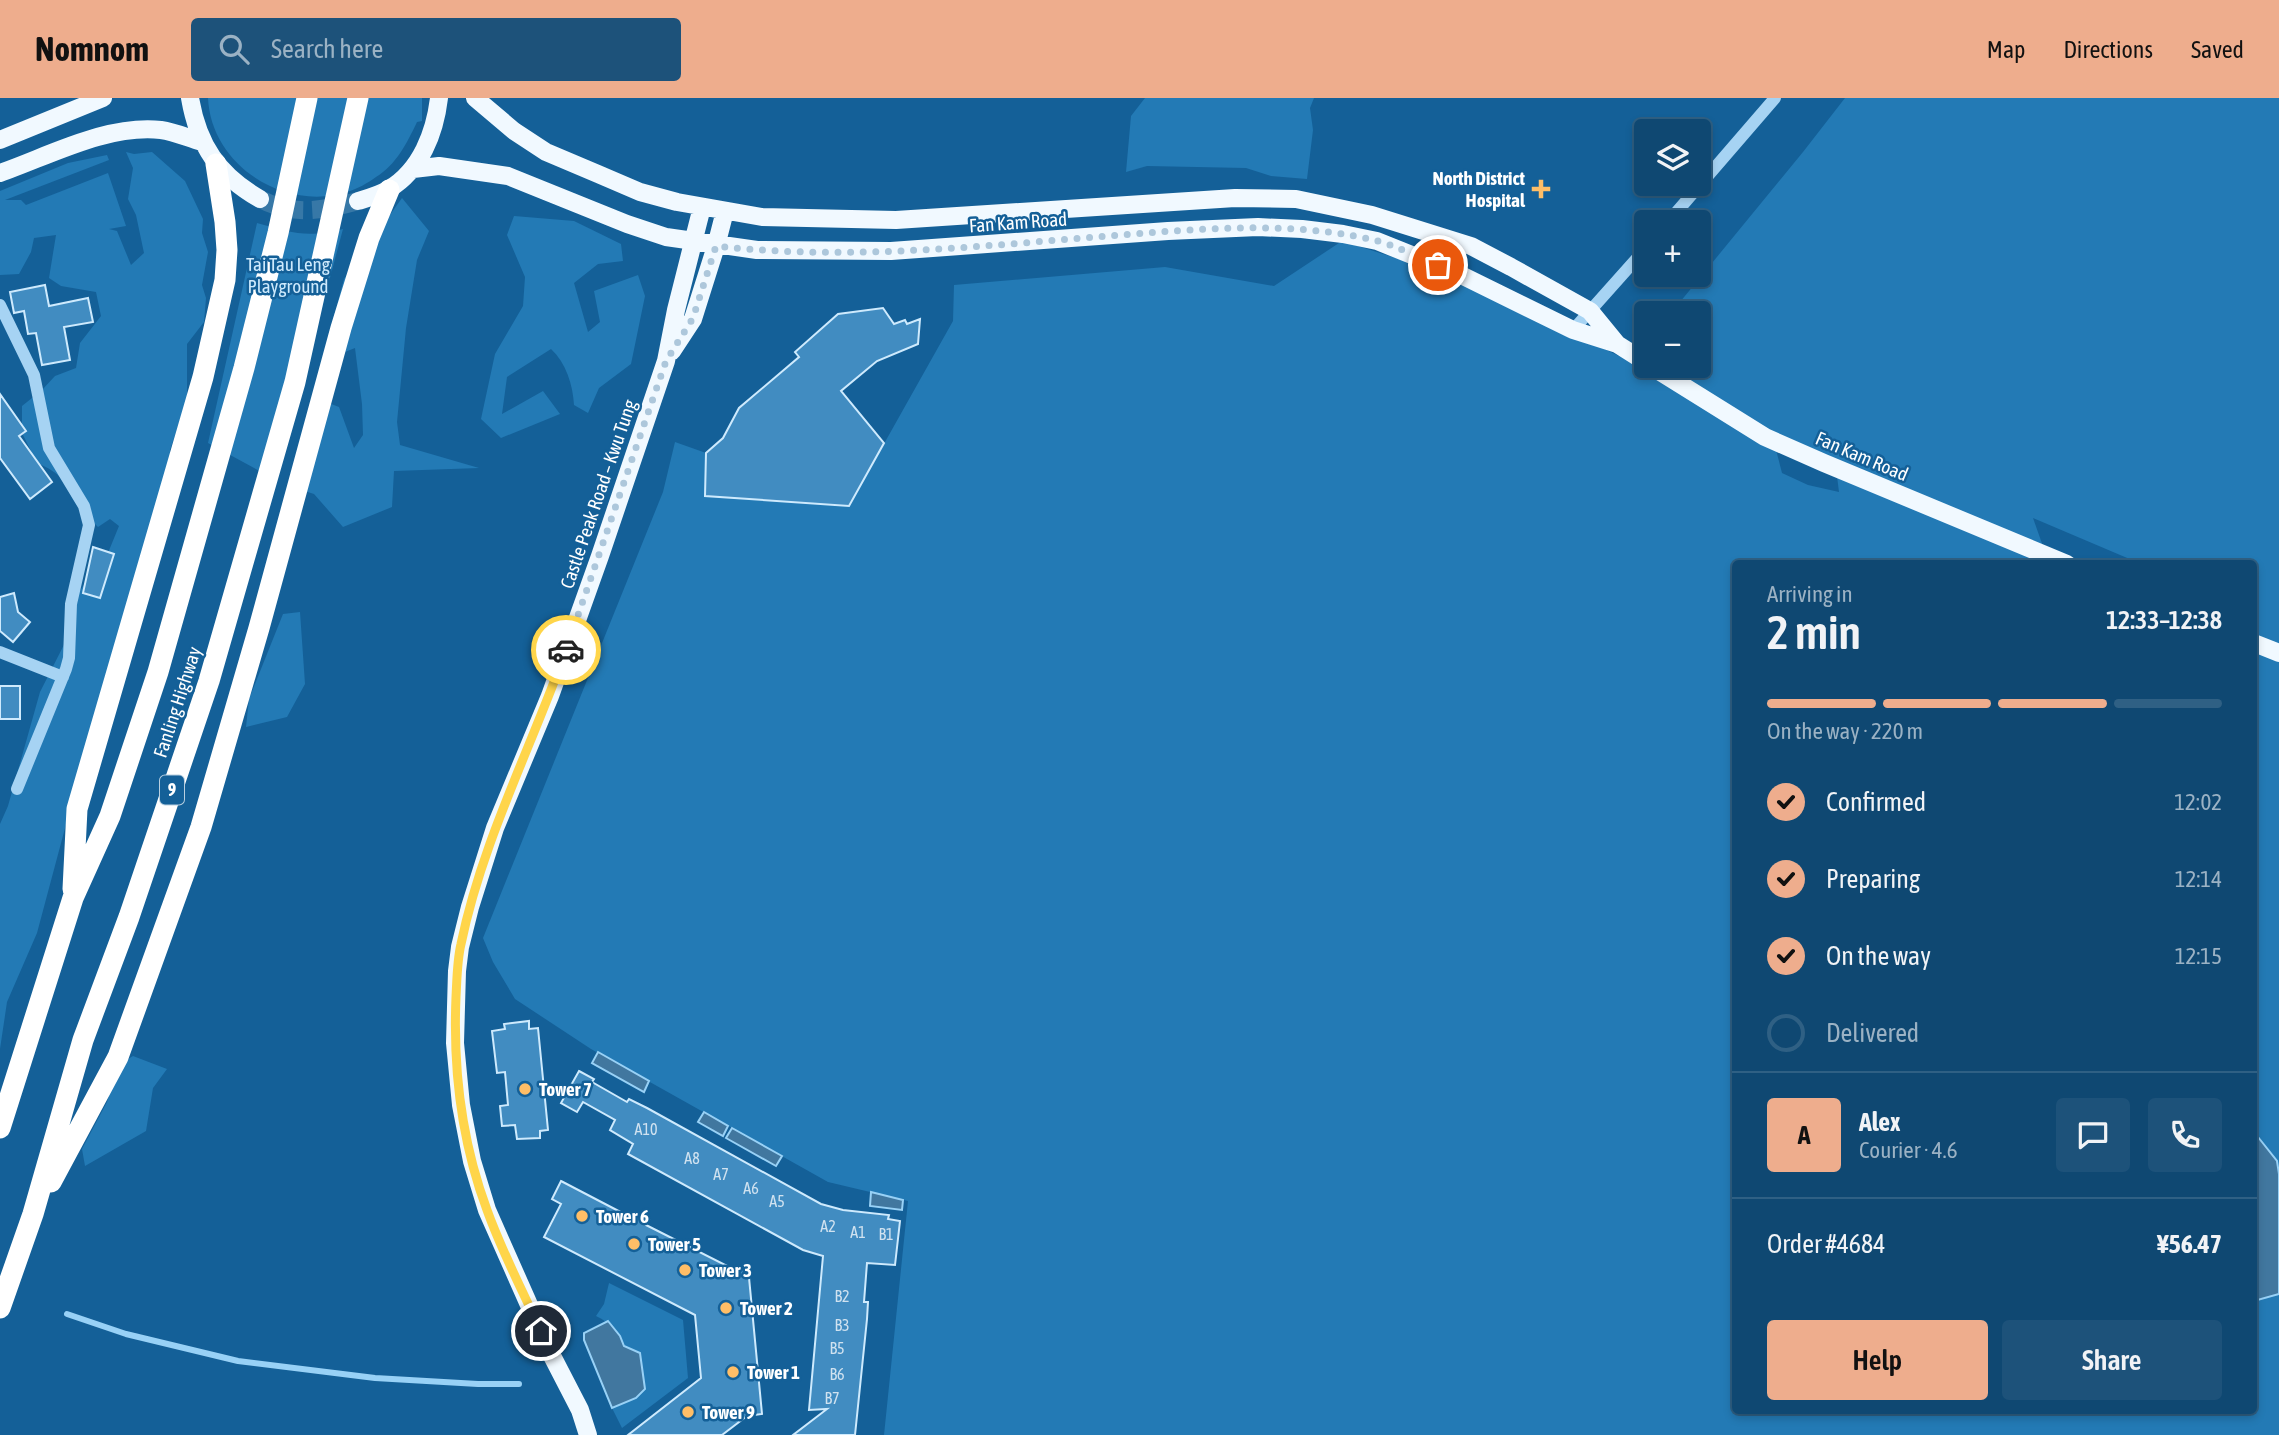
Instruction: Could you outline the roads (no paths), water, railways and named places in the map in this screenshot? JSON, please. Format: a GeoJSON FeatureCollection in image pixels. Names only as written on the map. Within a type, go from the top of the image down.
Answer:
{"type":"FeatureCollection","features":[{"type":"Feature","properties":{"kind":"highway","name":"Fanling Highway"},"geometry":{"type":"LineString","coordinates":[[0,1128],[73,898],[110,817],[158,672],[244,368],[307,98]]}},
{"type":"Feature","properties":{"kind":"highway","name":"Fanling Highway"},"geometry":{"type":"LineString","coordinates":[[0,1308],[33,1214],[83,1040],[129,917],[209,681],[295,382],[358,98]]}},
{"type":"Feature","properties":{"kind":"highway"},"geometry":{"type":"LineString","coordinates":[[73,898],[77,809],[203,377],[225,280],[225,222],[216,164]]}},
{"type":"Feature","properties":{"kind":"highway"},"geometry":{"type":"LineString","coordinates":[[33,1214],[118,1057],[201,827],[345,315],[369,238],[389,190]]}},
{"type":"Feature","properties":{"kind":"main road"},"geometry":{"type":"LineString","coordinates":[[0,140],[103,98]]}},
{"type":"Feature","properties":{"kind":"main road"},"geometry":{"type":"LineString","coordinates":[[190,98],[202,142],[216,164],[243,189],[260,199]]}},
{"type":"Feature","properties":{"kind":"main road"},"geometry":{"type":"LineString","coordinates":[[358,201],[389,190],[413,169],[437,118],[439,98]]}},
{"type":"Feature","properties":{"kind":"main road","name":"Fan Kam Road"},"geometry":{"type":"LineString","coordinates":[[475,98],[514,131],[545,152],[640,192],[702,207],[762,217],[896,219],[1234,198],[1296,199],[1372,215],[1471,246],[1590,311],[1617,344]]}},
{"type":"Feature","properties":{"kind":"main road"},"geometry":{"type":"LineString","coordinates":[[0,173],[56,150],[129,131],[161,130],[202,142]]}},
{"type":"Feature","properties":{"kind":"main road","name":"Fan Kam Road"},"geometry":{"type":"LineString","coordinates":[[413,169],[439,166],[508,176],[666,237],[716,246],[785,251],[891,251],[1168,231],[1258,227],[1302,229],[1377,241],[1459,274],[1573,330],[1617,344],[1634,355]]}},
{"type":"Feature","properties":{"kind":"main road","name":"Castle Peak Road – Kwu Tung"},"geometry":{"type":"LineString","coordinates":[[588,1435],[580,1410],[549,1350],[487,1210],[472,1161],[461,1105],[454,1043],[457,975],[460,947],[495,828],[550,696],[666,361],[702,207]]}},
{"type":"Feature","properties":{"kind":"main road","name":"Castle Peak Road – Kwu Tung"},"geometry":{"type":"LineString","coordinates":[[666,361],[693,318],[725,211]]}},
{"type":"Feature","properties":{"kind":"main road","name":"Fan Kam Road"},"geometry":{"type":"LineString","coordinates":[[1671,378],[1765,437],[2057,560]]}},
{"type":"Feature","properties":{"kind":"main road"},"geometry":{"type":"LineString","coordinates":[[2257,644],[2279,653]]}},
{"type":"Feature","properties":{"kind":"street"},"geometry":{"type":"LineString","coordinates":[[1678,210],[1774,98]]}},
{"type":"Feature","properties":{"kind":"street"},"geometry":{"type":"LineString","coordinates":[[1573,330],[1634,262]]}},
{"type":"Feature","properties":{"kind":"street"},"geometry":{"type":"LineString","coordinates":[[0,305],[34,375],[48,448],[84,506],[89,525],[71,604],[69,658],[18,789]]}},
{"type":"Feature","properties":{"kind":"street"},"geometry":{"type":"LineString","coordinates":[[0,652],[63,677]]}},
{"type":"Feature","properties":{"kind":"waterway"},"geometry":{"type":"LineString","coordinates":[[67,1314],[126,1334],[238,1361],[375,1378],[519,1384]]}},
{"type":"Feature","properties":{"kind":"tunnel"},"geometry":{"type":"LineString","coordinates":[[260,199],[296,210],[332,207],[358,201]]}},
{"type":"Feature","properties":{"kind":"place","name":"North District Hospital"},"geometry":{"type":"Point","coordinates":[1541,189]}},
{"type":"Feature","properties":{"kind":"place","name":"Tower 7"},"geometry":{"type":"Point","coordinates":[525,1089]}},
{"type":"Feature","properties":{"kind":"place","name":"Tower 6"},"geometry":{"type":"Point","coordinates":[582,1216]}},
{"type":"Feature","properties":{"kind":"place","name":"Tower 5"},"geometry":{"type":"Point","coordinates":[634,1244]}},
{"type":"Feature","properties":{"kind":"place","name":"Tower 3"},"geometry":{"type":"Point","coordinates":[685,1270]}},
{"type":"Feature","properties":{"kind":"place","name":"Tower 2"},"geometry":{"type":"Point","coordinates":[726,1308]}},
{"type":"Feature","properties":{"kind":"place","name":"Tower 1"},"geometry":{"type":"Point","coordinates":[733,1372]}},
{"type":"Feature","properties":{"kind":"place","name":"Tower 9"},"geometry":{"type":"Point","coordinates":[688,1412]}},
{"type":"Feature","properties":{"kind":"park label","name":"Tai Tau Leng Playground"},"geometry":{"type":"Point","coordinates":[288,275]}}]}
